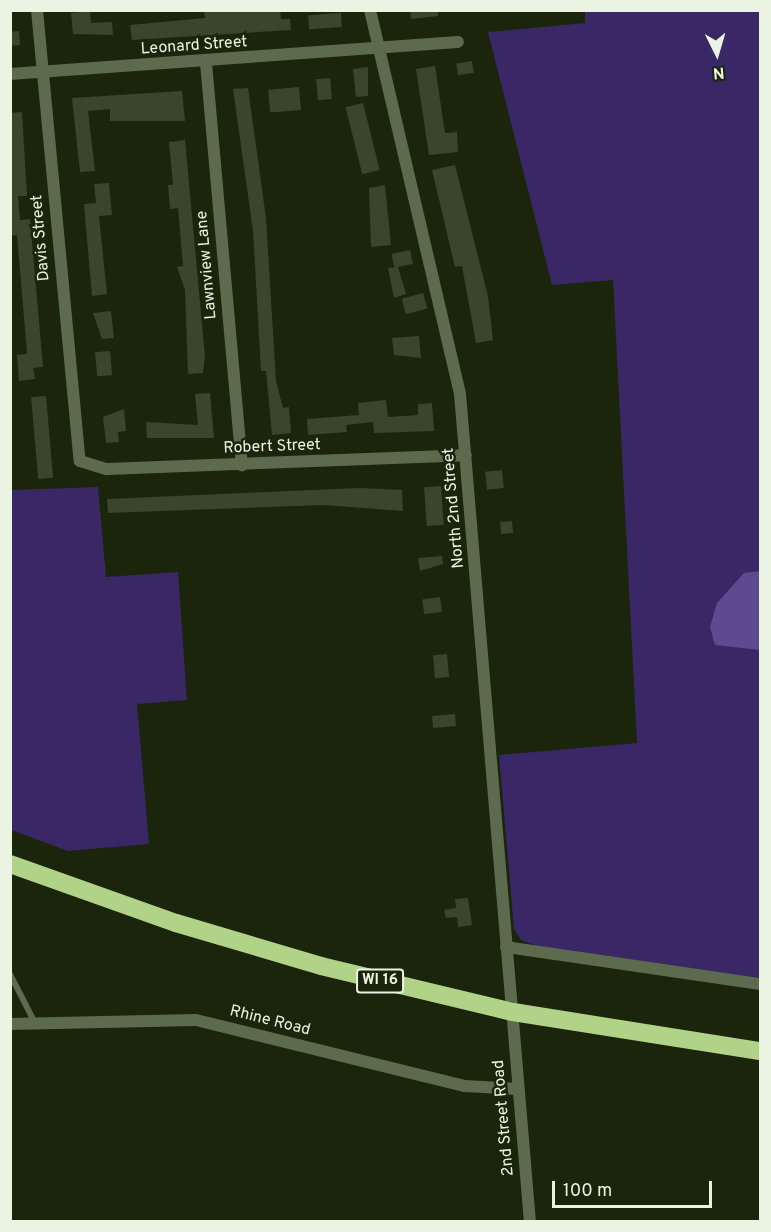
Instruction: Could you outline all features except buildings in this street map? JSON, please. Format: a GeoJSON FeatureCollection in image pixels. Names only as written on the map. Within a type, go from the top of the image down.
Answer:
{"type":"FeatureCollection","features":[{"type":"Feature","properties":{"kind":"highway","name":"WI 16"},"geometry":{"type":"LineString","coordinates":[[10,864],[176,923],[321,966],[513,1012],[760,1051]]}},
{"type":"Feature","properties":{"kind":"street","name":"Davis Street"},"geometry":{"type":"LineString","coordinates":[[37,10],[80,461]]}},
{"type":"Feature","properties":{"kind":"street","name":"North 2nd Street"},"geometry":{"type":"LineString","coordinates":[[370,10],[452,349],[466,455],[513,1012]]}},
{"type":"Feature","properties":{"kind":"street","name":"Leonard Street"},"geometry":{"type":"LineString","coordinates":[[10,74],[206,63],[458,42]]}},
{"type":"Feature","properties":{"kind":"street","name":"Lawnview Lane"},"geometry":{"type":"LineString","coordinates":[[206,63],[242,465]]}},
{"type":"Feature","properties":{"kind":"street","name":"Robert Street"},"geometry":{"type":"LineString","coordinates":[[80,461],[107,469],[466,455]]}},
{"type":"Feature","properties":{"kind":"street"},"geometry":{"type":"LineString","coordinates":[[506,947],[760,984]]}},
{"type":"Feature","properties":{"kind":"street","name":"2nd Street Road"},"geometry":{"type":"LineString","coordinates":[[513,1012],[530,1221]]}},
{"type":"Feature","properties":{"kind":"street","name":"Rhine Road"},"geometry":{"type":"LineString","coordinates":[[10,1024],[196,1020],[465,1086],[518,1089]]}},
{"type":"Feature","properties":{"kind":"lane"},"geometry":{"type":"LineString","coordinates":[[10,974],[35,1023]]}},
{"type":"Feature","properties":{"kind":"shaded area"},"geometry":{"type":"Polygon","coordinates":[[[585,11],[760,11],[760,981],[543,948],[521,940],[514,929],[499,755],[637,743],[613,280],[552,285],[488,32],[585,23],[585,11]]]}},
{"type":"Feature","properties":{"kind":"shaded area"},"geometry":{"type":"Polygon","coordinates":[[[98,487],[106,577],[178,572],[187,700],[137,704],[149,844],[68,851],[11,830],[11,490],[98,487]]]}},
{"type":"Feature","properties":{"kind":"shaded area"},"geometry":{"type":"Polygon","coordinates":[[[760,571],[760,650],[715,645],[710,627],[717,603],[744,573],[760,571]]]}}]}
